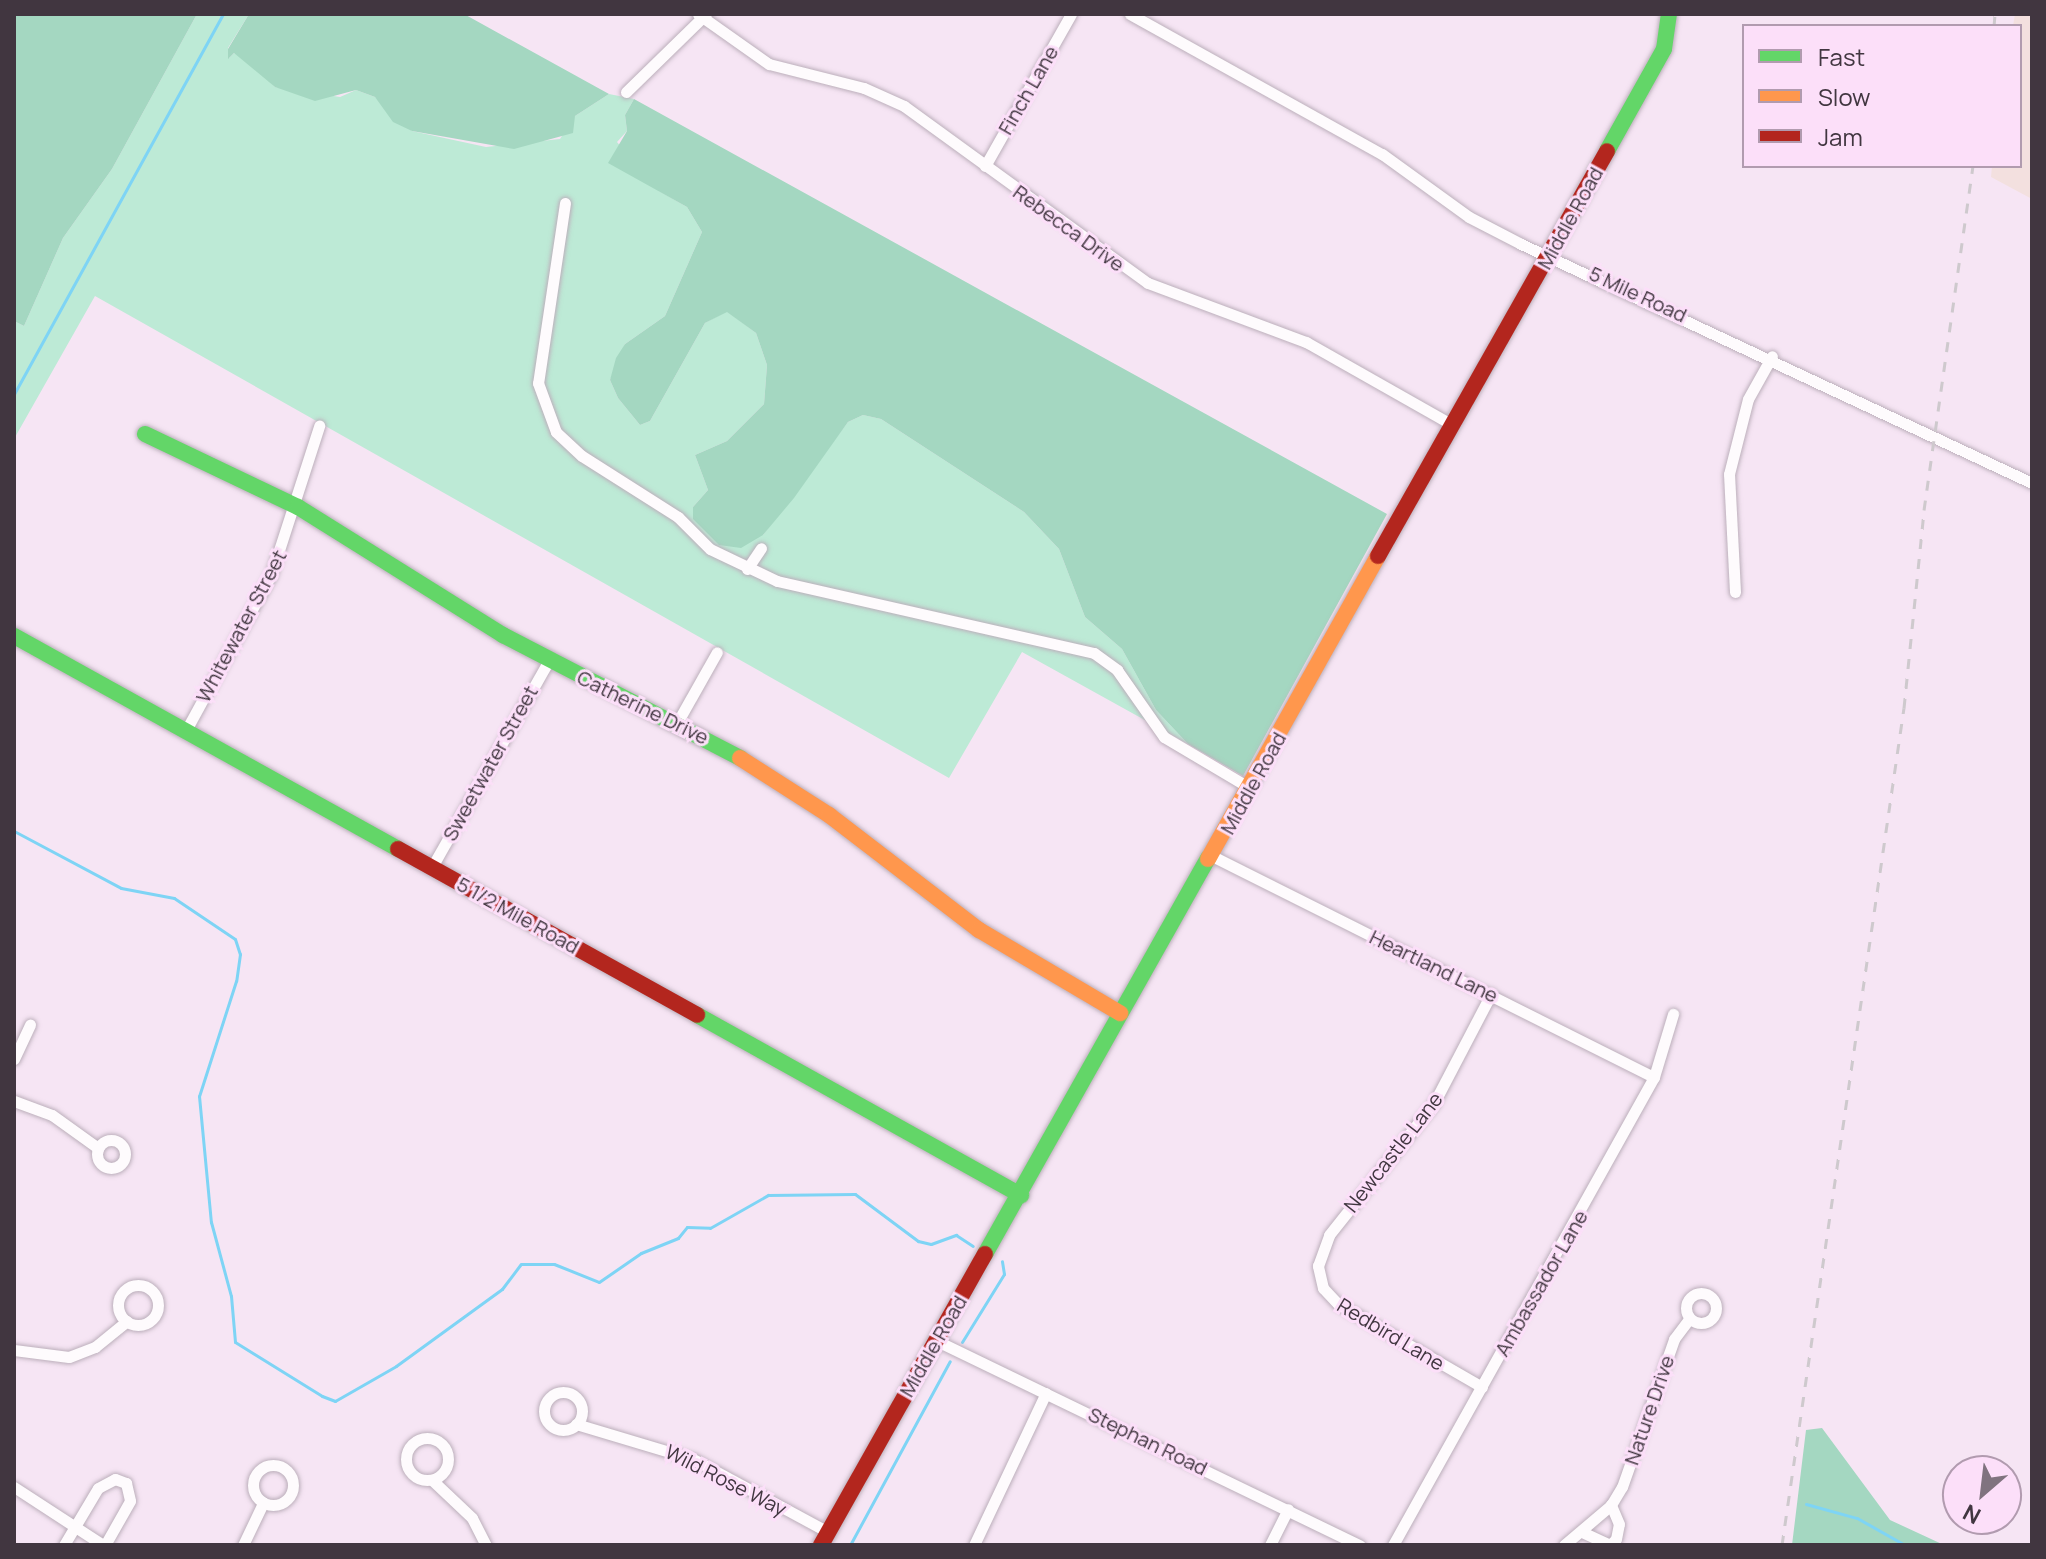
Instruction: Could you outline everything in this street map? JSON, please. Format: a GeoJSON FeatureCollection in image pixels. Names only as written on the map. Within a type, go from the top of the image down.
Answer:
{"type":"FeatureCollection","features":[{"type":"Feature","properties":{"kind":"street","name":"Finch Lane"},"geometry":{"type":"LineString","coordinates":[[985,166],[1071,14]]}},
{"type":"Feature","properties":{"kind":"street","name":"5 Mile Road"},"geometry":{"type":"LineString","coordinates":[[1130,14],[1382,154],[1469,217],[1772,356],[2032,483]]}},
{"type":"Feature","properties":{"kind":"street","name":"Middle Road"},"geometry":{"type":"LineString","coordinates":[[824,1539],[935,1340],[1021,1195],[1120,1013],[1212,856],[1664,49],[1669,14]]}},
{"type":"Feature","properties":{"kind":"street","name":"Rebecca Drive"},"geometry":{"type":"LineString","coordinates":[[702,15],[769,64],[894,101],[1148,283],[1306,342],[1453,425]]}},
{"type":"Feature","properties":{"kind":"street"},"geometry":{"type":"LineString","coordinates":[[626,92],[702,15]]}},
{"type":"Feature","properties":{"kind":"street"},"geometry":{"type":"LineString","coordinates":[[565,203],[538,383],[543,410],[582,456],[678,517],[710,549],[747,569],[842,600],[1094,653],[1117,670],[1164,737],[1250,788]]}},
{"type":"Feature","properties":{"kind":"street"},"geometry":{"type":"LineString","coordinates":[[1735,592],[1729,474],[1744,410],[1772,356]]}},
{"type":"Feature","properties":{"kind":"street","name":"Whitewater Street"},"geometry":{"type":"LineString","coordinates":[[185,732],[271,575],[298,507],[319,426]]}},
{"type":"Feature","properties":{"kind":"street","name":"Catherine Drive"},"geometry":{"type":"LineString","coordinates":[[145,434],[298,507],[549,660],[677,723],[790,787],[979,930],[1120,1013]]}},
{"type":"Feature","properties":{"kind":"street"},"geometry":{"type":"LineString","coordinates":[[747,569],[761,548]]}},
{"type":"Feature","properties":{"kind":"street","name":"5 1/2 Mile Road"},"geometry":{"type":"LineString","coordinates":[[14,636],[1021,1195]]}},
{"type":"Feature","properties":{"kind":"street"},"geometry":{"type":"LineString","coordinates":[[677,723],[717,652]]}},
{"type":"Feature","properties":{"kind":"street","name":"Sweetwater Street"},"geometry":{"type":"LineString","coordinates":[[432,867],[549,660]]}},
{"type":"Feature","properties":{"kind":"street","name":"Heartland Lane"},"geometry":{"type":"LineString","coordinates":[[1212,856],[1654,1077]]}},
{"type":"Feature","properties":{"kind":"street","name":"Newcastle Lane"},"geometry":{"type":"LineString","coordinates":[[1318,1266],[1329,1235],[1434,1103],[1491,994]]}},
{"type":"Feature","properties":{"kind":"street","name":"Ambassador Lane"},"geometry":{"type":"LineString","coordinates":[[1393,1545],[1654,1077],[1673,1014]]}},
{"type":"Feature","properties":{"kind":"street"},"geometry":{"type":"LineString","coordinates":[[14,1059],[30,1025]]}},
{"type":"Feature","properties":{"kind":"street"},"geometry":{"type":"LineString","coordinates":[[14,1101],[52,1115],[98,1148]]}},
{"type":"Feature","properties":{"kind":"street","name":"Redbird Lane"},"geometry":{"type":"LineString","coordinates":[[1318,1266],[1323,1288],[1338,1304],[1482,1387]]}},
{"type":"Feature","properties":{"kind":"street","name":"Nature Drive"},"geometry":{"type":"LineString","coordinates":[[1564,1545],[1611,1505],[1674,1339],[1690,1318]]}},
{"type":"Feature","properties":{"kind":"street"},"geometry":{"type":"LineString","coordinates":[[14,1350],[69,1357],[95,1347],[127,1321]]}},
{"type":"Feature","properties":{"kind":"street","name":"Stephan Road"},"geometry":{"type":"LineString","coordinates":[[935,1340],[1360,1545]]}},
{"type":"Feature","properties":{"kind":"street"},"geometry":{"type":"LineString","coordinates":[[974,1545],[1046,1393]]}},
{"type":"Feature","properties":{"kind":"street","name":"Wild Rose Way"},"geometry":{"type":"LineString","coordinates":[[576,1424],[693,1459],[824,1539]]}},
{"type":"Feature","properties":{"kind":"street"},"geometry":{"type":"LineString","coordinates":[[14,1487],[76,1528],[104,1545],[129,1507],[129,1489],[120,1480],[101,1483],[76,1528],[64,1545]]}},
{"type":"Feature","properties":{"kind":"street"},"geometry":{"type":"LineString","coordinates":[[432,1480],[472,1518],[486,1545]]}},
{"type":"Feature","properties":{"kind":"street"},"geometry":{"type":"LineString","coordinates":[[243,1545],[263,1503]]}},
{"type":"Feature","properties":{"kind":"street","name":"Nature Drive"},"geometry":{"type":"LineString","coordinates":[[1582,1532],[1610,1545],[1616,1539],[1619,1524],[1611,1505]]}},
{"type":"Feature","properties":{"kind":"street"},"geometry":{"type":"LineString","coordinates":[[1270,1545],[1288,1509]]}},
{"type":"Feature","properties":{"kind":"shaded area"},"geometry":{"type":"Polygon","coordinates":[[[2015,14],[2032,14],[2032,199],[1991,177],[1992,168],[2022,168],[2022,24],[2013,24],[2015,14]]]}},
{"type":"Feature","properties":{"kind":"green space"},"geometry":{"type":"Polygon","coordinates":[[[14,14],[197,14],[112,169],[63,238],[24,326],[14,321],[14,14]]]}},
{"type":"Feature","properties":{"kind":"green space"},"geometry":{"type":"Polygon","coordinates":[[[197,14],[249,14],[228,48],[229,58],[234,53],[252,63],[275,87],[340,97],[356,90],[375,97],[412,131],[486,147],[560,139],[575,116],[609,94],[634,99],[625,115],[627,131],[617,142],[659,191],[687,207],[702,232],[665,316],[625,344],[610,380],[618,398],[640,425],[650,421],[705,323],[727,311],[756,333],[767,365],[764,404],[727,441],[695,455],[708,490],[693,507],[763,535],[848,422],[863,415],[881,419],[1024,512],[1059,549],[1085,617],[1122,649],[1156,710],[1188,744],[1022,652],[949,778],[95,296],[14,439],[14,321],[24,326],[63,238],[112,169],[197,14]]]}},
{"type":"Feature","properties":{"kind":"green space"},"geometry":{"type":"Polygon","coordinates":[[[249,14],[464,14],[609,94],[575,116],[573,133],[514,149],[412,131],[393,122],[375,97],[356,90],[315,101],[275,87],[234,53],[228,59],[228,49],[249,14]]]}},
{"type":"Feature","properties":{"kind":"green space"},"geometry":{"type":"Polygon","coordinates":[[[634,99],[1387,514],[1243,776],[1188,744],[1156,710],[1122,649],[1085,617],[1059,549],[1024,512],[881,419],[863,415],[848,422],[794,498],[763,535],[741,548],[719,545],[693,519],[693,507],[708,490],[695,455],[727,441],[764,404],[767,365],[756,333],[727,312],[705,323],[650,421],[640,425],[618,398],[610,380],[616,358],[625,344],[665,316],[702,232],[687,207],[608,163],[627,131],[625,115],[634,99]]]}},
{"type":"Feature","properties":{"kind":"green space"},"geometry":{"type":"Polygon","coordinates":[[[1822,1428],[1890,1520],[1944,1545],[1792,1545],[1806,1430],[1822,1428]]]}},
{"type":"Feature","properties":{"kind":"waterway"},"geometry":{"type":"LineString","coordinates":[[14,394],[223,14]]}},
{"type":"Feature","properties":{"kind":"waterway"},"geometry":{"type":"LineString","coordinates":[[14,831],[121,888],[174,898],[235,939],[240,954],[236,981],[199,1096],[211,1222],[231,1296],[235,1342],[322,1396],[335,1401],[396,1366],[502,1289],[521,1264],[554,1264],[599,1282],[641,1253],[678,1238],[687,1227],[710,1228],[768,1195],[855,1194],[918,1241],[931,1244],[956,1235],[973,1246]]}},
{"type":"Feature","properties":{"kind":"waterway"},"geometry":{"type":"LineString","coordinates":[[962,1342],[1004,1274],[1002,1261]]}},
{"type":"Feature","properties":{"kind":"waterway"},"geometry":{"type":"LineString","coordinates":[[850,1545],[950,1361]]}},
{"type":"Feature","properties":{"kind":"waterway"},"geometry":{"type":"LineString","coordinates":[[1806,1504],[1857,1518],[1905,1545]]}},
{"type":"Feature","properties":{"kind":"railway"},"geometry":{"type":"LineString","coordinates":[[1994,24],[1995,14]]}},
{"type":"Feature","properties":{"kind":"railway"},"geometry":{"type":"LineString","coordinates":[[1782,1545],[1904,708],[1924,510],[1973,168]]}},
{"type":"Feature","properties":{"kind":"traffic: fast"},"geometry":{"type":"LineString","coordinates":[[1607,151],[1664,49],[1669,14]]}},
{"type":"Feature","properties":{"kind":"traffic: fast"},"geometry":{"type":"LineString","coordinates":[[145,434],[298,507],[503,635],[740,758]]}},
{"type":"Feature","properties":{"kind":"traffic: fast"},"geometry":{"type":"LineString","coordinates":[[14,636],[398,849]]}},
{"type":"Feature","properties":{"kind":"traffic: fast"},"geometry":{"type":"LineString","coordinates":[[985,1254],[1208,859]]}},
{"type":"Feature","properties":{"kind":"traffic: fast"},"geometry":{"type":"LineString","coordinates":[[697,1015],[1021,1195]]}},
{"type":"Feature","properties":{"kind":"traffic: slow"},"geometry":{"type":"LineString","coordinates":[[1208,859],[1378,556]]}},
{"type":"Feature","properties":{"kind":"traffic: slow"},"geometry":{"type":"LineString","coordinates":[[740,758],[829,815],[979,930],[1120,1013]]}},
{"type":"Feature","properties":{"kind":"traffic: jam"},"geometry":{"type":"LineString","coordinates":[[1378,556],[1607,151]]}},
{"type":"Feature","properties":{"kind":"traffic: jam"},"geometry":{"type":"LineString","coordinates":[[398,849],[697,1015]]}},
{"type":"Feature","properties":{"kind":"traffic: jam"},"geometry":{"type":"LineString","coordinates":[[821,1545],[985,1254]]}}]}
